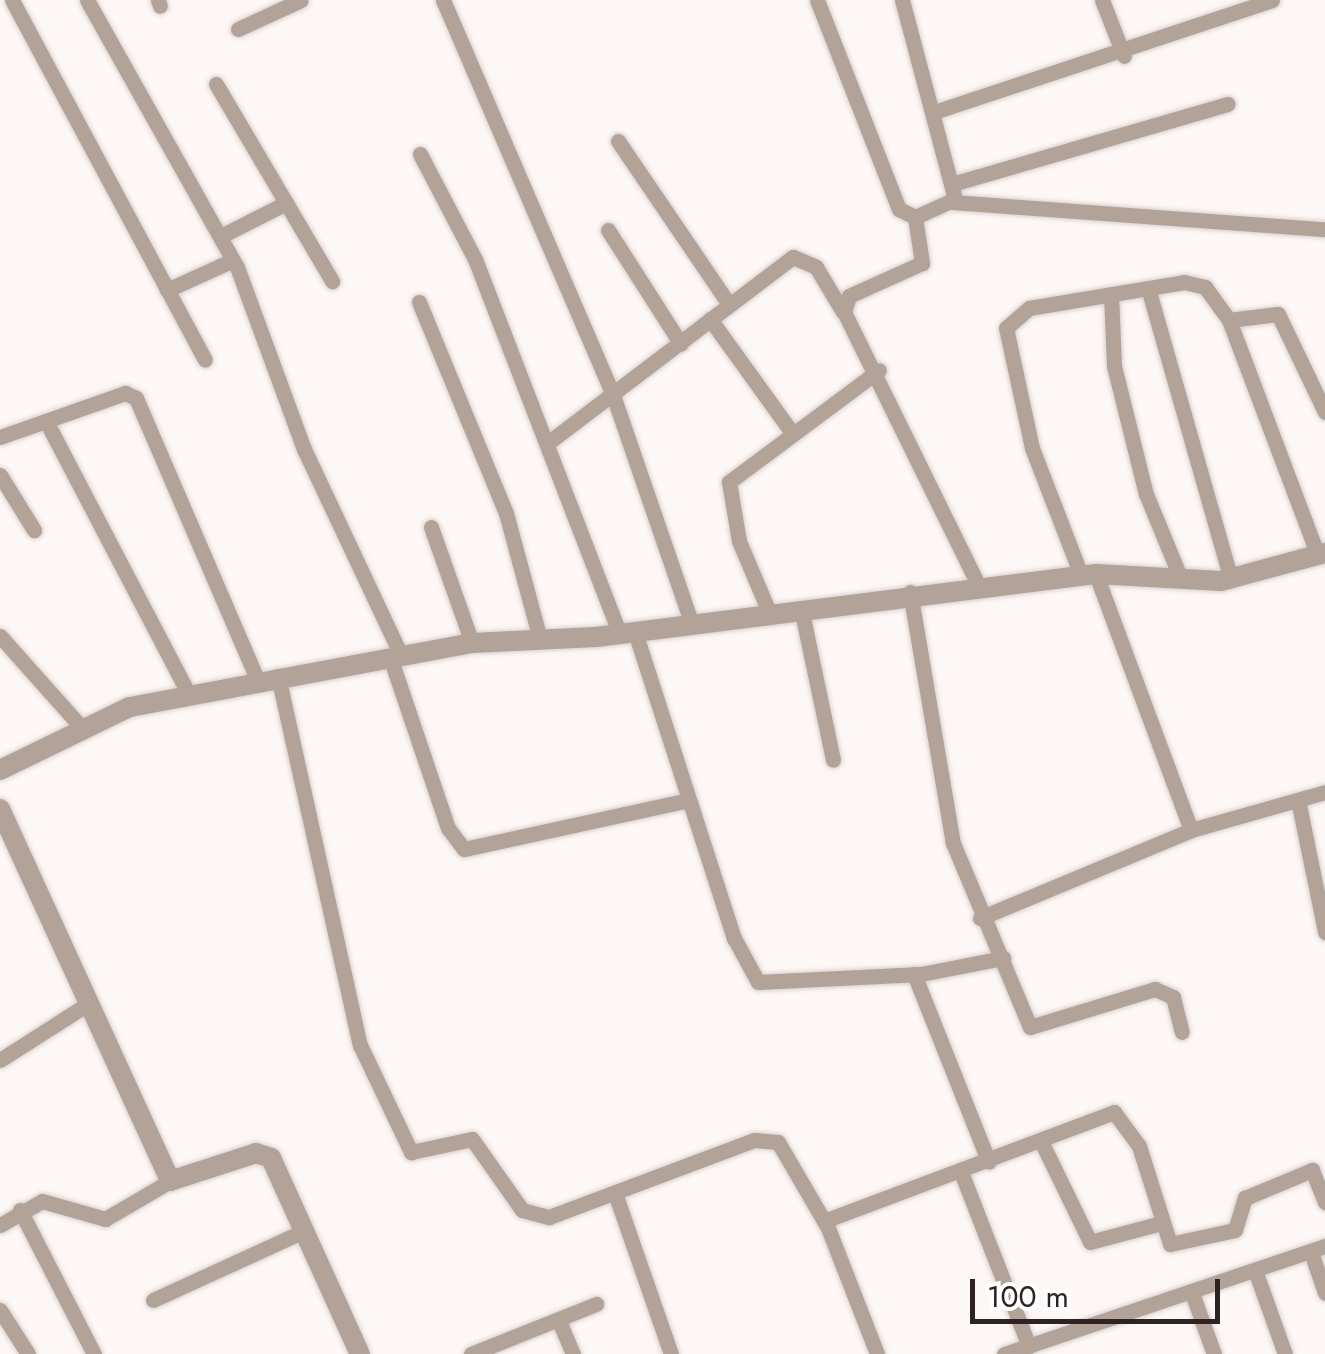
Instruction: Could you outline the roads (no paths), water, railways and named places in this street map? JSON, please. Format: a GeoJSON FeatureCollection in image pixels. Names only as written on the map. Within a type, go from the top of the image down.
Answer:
{"type":"FeatureCollection","features":[{"type":"Feature","properties":{"kind":"street"},"geometry":{"type":"LineString","coordinates":[[12,0],[205,360]]}},
{"type":"Feature","properties":{"kind":"street"},"geometry":{"type":"LineString","coordinates":[[87,0],[233,260],[304,448],[396,656],[448,828],[464,849],[688,800]]}},
{"type":"Feature","properties":{"kind":"street"},"geometry":{"type":"LineString","coordinates":[[238,30],[300,0]]}},
{"type":"Feature","properties":{"kind":"street"},"geometry":{"type":"LineString","coordinates":[[443,0],[614,398],[691,621]]}},
{"type":"Feature","properties":{"kind":"street"},"geometry":{"type":"LineString","coordinates":[[817,0],[899,209],[915,217],[953,202],[1325,229]]}},
{"type":"Feature","properties":{"kind":"street"},"geometry":{"type":"LineString","coordinates":[[902,0],[934,112],[953,202]]}},
{"type":"Feature","properties":{"kind":"street"},"geometry":{"type":"LineString","coordinates":[[1102,0],[1124,56]]}},
{"type":"Feature","properties":{"kind":"street"},"geometry":{"type":"LineString","coordinates":[[934,112],[1124,56],[1272,0]]}},
{"type":"Feature","properties":{"kind":"street"},"geometry":{"type":"LineString","coordinates":[[216,84],[332,282]]}},
{"type":"Feature","properties":{"kind":"street"},"geometry":{"type":"LineString","coordinates":[[952,184],[1228,104]]}},
{"type":"Feature","properties":{"kind":"street"},"geometry":{"type":"LineString","coordinates":[[618,141],[728,303]]}},
{"type":"Feature","properties":{"kind":"street"},"geometry":{"type":"LineString","coordinates":[[420,154],[475,259],[627,633],[758,982],[914,974],[1003,958]]}},
{"type":"Feature","properties":{"kind":"street"},"geometry":{"type":"LineString","coordinates":[[221,236],[286,203]]}},
{"type":"Feature","properties":{"kind":"street"},"geometry":{"type":"LineString","coordinates":[[844,312],[849,296],[922,263],[915,217]]}},
{"type":"Feature","properties":{"kind":"street"},"geometry":{"type":"LineString","coordinates":[[608,230],[681,344]]}},
{"type":"Feature","properties":{"kind":"street"},"geometry":{"type":"LineString","coordinates":[[549,442],[614,398],[728,303],[806,258],[879,370],[978,584]]}},
{"type":"Feature","properties":{"kind":"street"},"geometry":{"type":"LineString","coordinates":[[166,290],[233,260]]}},
{"type":"Feature","properties":{"kind":"street"},"geometry":{"type":"LineString","coordinates":[[0,770],[75,732],[189,694],[472,643],[627,633],[691,621],[978,584],[1089,575],[1232,580],[1322,554],[1229,320],[1205,287],[1148,288],[1029,308],[1006,328],[1032,448],[1089,575],[1190,830]]}},
{"type":"Feature","properties":{"kind":"street"},"geometry":{"type":"LineString","coordinates":[[1148,288],[1232,580]]}},
{"type":"Feature","properties":{"kind":"street"},"geometry":{"type":"LineString","coordinates":[[1111,294],[1114,366],[1132,439],[1181,579]]}},
{"type":"Feature","properties":{"kind":"street"},"geometry":{"type":"LineString","coordinates":[[419,302],[506,513],[540,639]]}},
{"type":"Feature","properties":{"kind":"street"},"geometry":{"type":"LineString","coordinates":[[1229,320],[1278,314],[1325,412]]}},
{"type":"Feature","properties":{"kind":"street"},"geometry":{"type":"LineString","coordinates":[[710,319],[790,430]]}},
{"type":"Feature","properties":{"kind":"street"},"geometry":{"type":"LineString","coordinates":[[769,612],[739,542],[729,482],[790,430],[879,370]]}},
{"type":"Feature","properties":{"kind":"street"},"geometry":{"type":"LineString","coordinates":[[0,437],[126,393],[136,398],[267,678],[356,1030],[404,1144],[421,1153],[472,1139],[522,1210],[549,1217],[616,1196],[767,1138],[786,1152],[824,1221],[877,1354]]}},
{"type":"Feature","properties":{"kind":"street"},"geometry":{"type":"LineString","coordinates":[[46,421],[189,694]]}},
{"type":"Feature","properties":{"kind":"street"},"geometry":{"type":"LineString","coordinates":[[0,474],[34,530]]}},
{"type":"Feature","properties":{"kind":"street"},"geometry":{"type":"LineString","coordinates":[[431,527],[472,643]]}},
{"type":"Feature","properties":{"kind":"street"},"geometry":{"type":"LineString","coordinates":[[910,592],[933,762],[980,918],[1003,958],[1030,1028],[1155,989],[1173,997],[1182,1032]]}},
{"type":"Feature","properties":{"kind":"street"},"geometry":{"type":"LineString","coordinates":[[801,608],[832,760]]}},
{"type":"Feature","properties":{"kind":"street"},"geometry":{"type":"LineString","coordinates":[[0,636],[75,732]]}},
{"type":"Feature","properties":{"kind":"street"},"geometry":{"type":"LineString","coordinates":[[980,918],[1190,830],[1325,792]]}},
{"type":"Feature","properties":{"kind":"street"},"geometry":{"type":"LineString","coordinates":[[1298,800],[1325,932]]}},
{"type":"Feature","properties":{"kind":"street"},"geometry":{"type":"LineString","coordinates":[[0,809],[170,1181]]}},
{"type":"Feature","properties":{"kind":"street"},"geometry":{"type":"LineString","coordinates":[[914,974],[989,1162]]}},
{"type":"Feature","properties":{"kind":"street"},"geometry":{"type":"LineString","coordinates":[[0,1060],[89,1003]]}},
{"type":"Feature","properties":{"kind":"street"},"geometry":{"type":"LineString","coordinates":[[824,1221],[1123,1113],[1158,1224],[1174,1246],[1234,1230],[1245,1198],[1319,1168],[1325,1202]]}},
{"type":"Feature","properties":{"kind":"street"},"geometry":{"type":"LineString","coordinates":[[1041,1141],[1090,1242],[1158,1224]]}},
{"type":"Feature","properties":{"kind":"street"},"geometry":{"type":"LineString","coordinates":[[0,1226],[20,1210],[56,1202],[106,1219],[170,1181],[266,1155],[306,1230],[360,1354]]}},
{"type":"Feature","properties":{"kind":"street"},"geometry":{"type":"LineString","coordinates":[[960,1172],[1029,1346]]}},
{"type":"Feature","properties":{"kind":"street"},"geometry":{"type":"LineString","coordinates":[[616,1196],[672,1354]]}},
{"type":"Feature","properties":{"kind":"street"},"geometry":{"type":"LineString","coordinates":[[20,1210],[94,1354]]}},
{"type":"Feature","properties":{"kind":"street"},"geometry":{"type":"LineString","coordinates":[[153,1300],[306,1230]]}},
{"type":"Feature","properties":{"kind":"street"},"geometry":{"type":"LineString","coordinates":[[1004,1354],[1256,1273],[1318,1249],[1325,1293]]}},
{"type":"Feature","properties":{"kind":"street"},"geometry":{"type":"LineString","coordinates":[[1256,1273],[1285,1354]]}},
{"type":"Feature","properties":{"kind":"street"},"geometry":{"type":"LineString","coordinates":[[1192,1293],[1214,1354]]}},
{"type":"Feature","properties":{"kind":"street"},"geometry":{"type":"LineString","coordinates":[[471,1354],[596,1304]]}},
{"type":"Feature","properties":{"kind":"street"},"geometry":{"type":"LineString","coordinates":[[0,1310],[28,1354]]}},
{"type":"Feature","properties":{"kind":"street"},"geometry":{"type":"LineString","coordinates":[[559,1321],[574,1354]]}}]}
